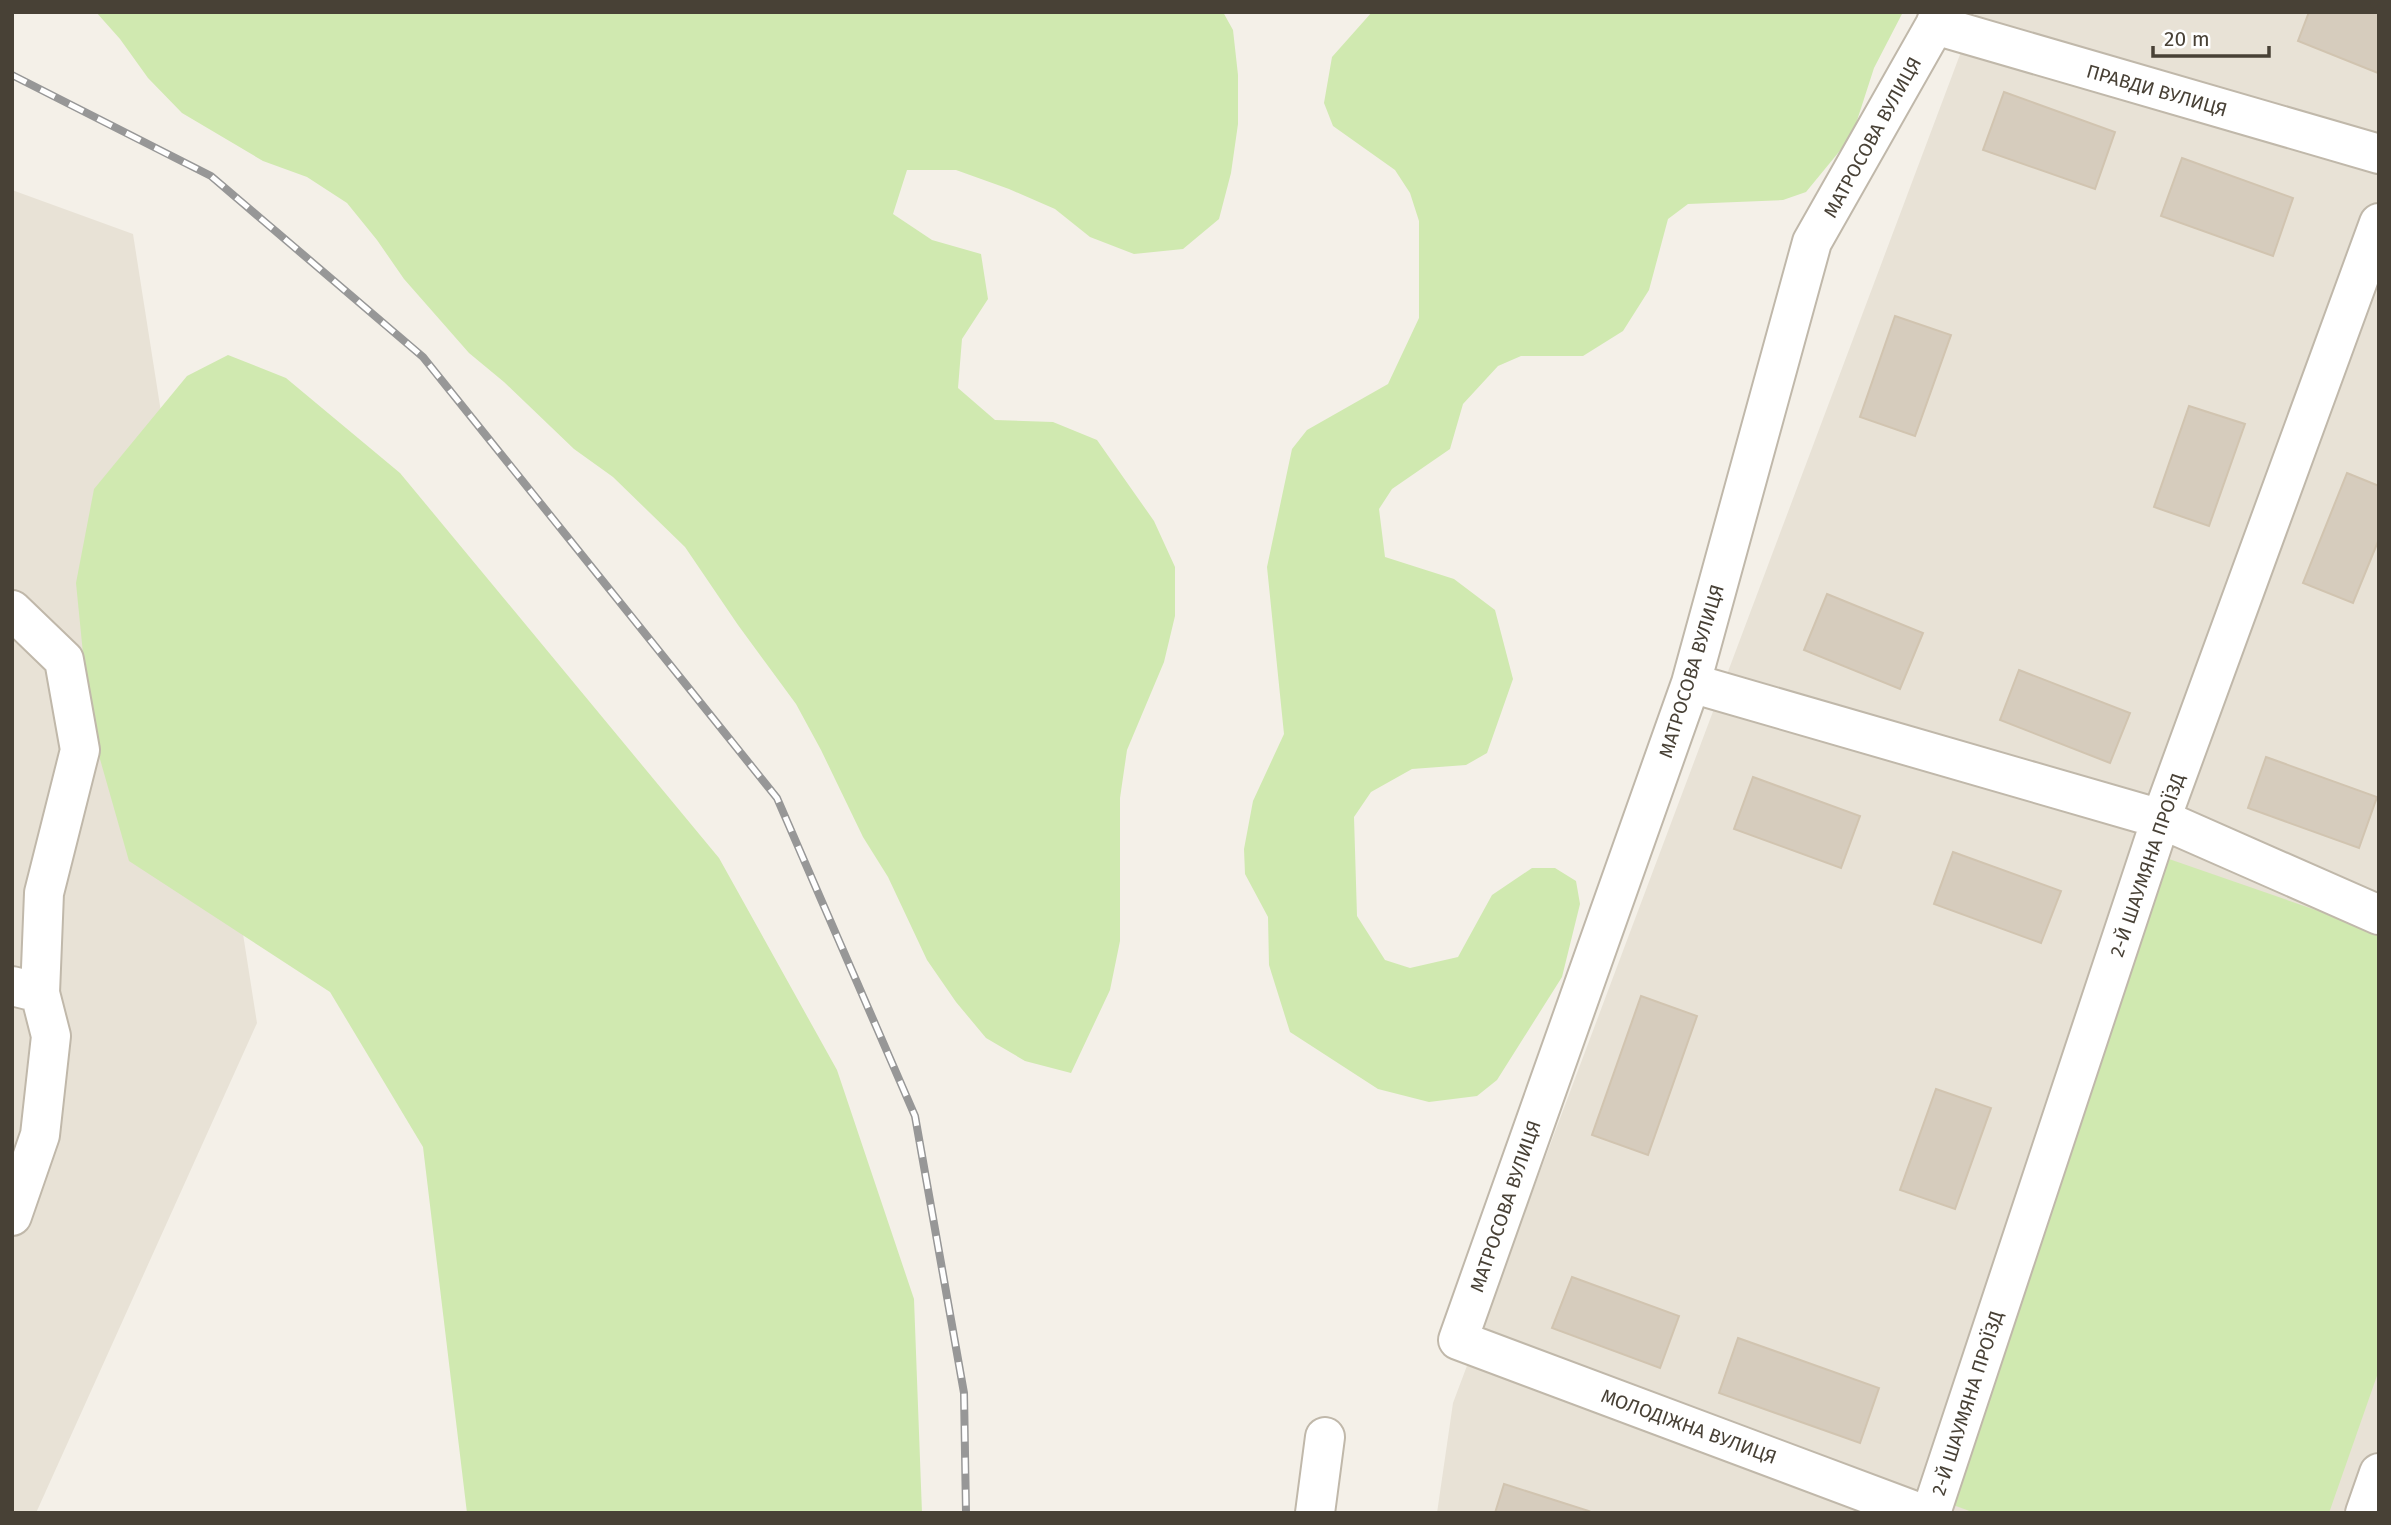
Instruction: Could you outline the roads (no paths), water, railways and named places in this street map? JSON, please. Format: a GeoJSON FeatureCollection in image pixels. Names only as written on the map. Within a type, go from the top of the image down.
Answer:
{"type":"FeatureCollection","features":[{"type":"Feature","properties":{"kind":"street","name":"ПРАВДИ ВУЛИЦЯ"},"geometry":{"type":"LineString","coordinates":[[1937,19],[2379,154]]}},
{"type":"Feature","properties":{"kind":"street","name":"МАТРОСОВА ВУЛИЦЯ"},"geometry":{"type":"LineString","coordinates":[[1458,1340],[1691,683],[1812,242],[1937,19]]}},
{"type":"Feature","properties":{"kind":"street","name":"2-Й ШАУМЯНА ПРОЇЗД"},"geometry":{"type":"LineString","coordinates":[[1931,1513],[2161,819],[2379,223]]}},
{"type":"Feature","properties":{"kind":"street"},"geometry":{"type":"LineString","coordinates":[[12,610],[64,660],[79,750],[44,893],[26,989],[51,1036],[40,1135],[12,1216]]}},
{"type":"Feature","properties":{"kind":"street"},"geometry":{"type":"LineString","coordinates":[[1691,683],[2161,819],[2379,915]]}},
{"type":"Feature","properties":{"kind":"street","name":"МОЛОДІЖНА ВУЛИЦЯ"},"geometry":{"type":"LineString","coordinates":[[1458,1340],[1920,1513]]}},
{"type":"Feature","properties":{"kind":"street"},"geometry":{"type":"LineString","coordinates":[[1315,1513],[1325,1437]]}},
{"type":"Feature","properties":{"kind":"street"},"geometry":{"type":"LineString","coordinates":[[2365,1513],[2379,1473]]}},
{"type":"Feature","properties":{"kind":"railway"},"geometry":{"type":"LineString","coordinates":[[12,75],[211,176],[423,357],[777,798],[915,1116],[964,1393],[966,1513]]}}]}
